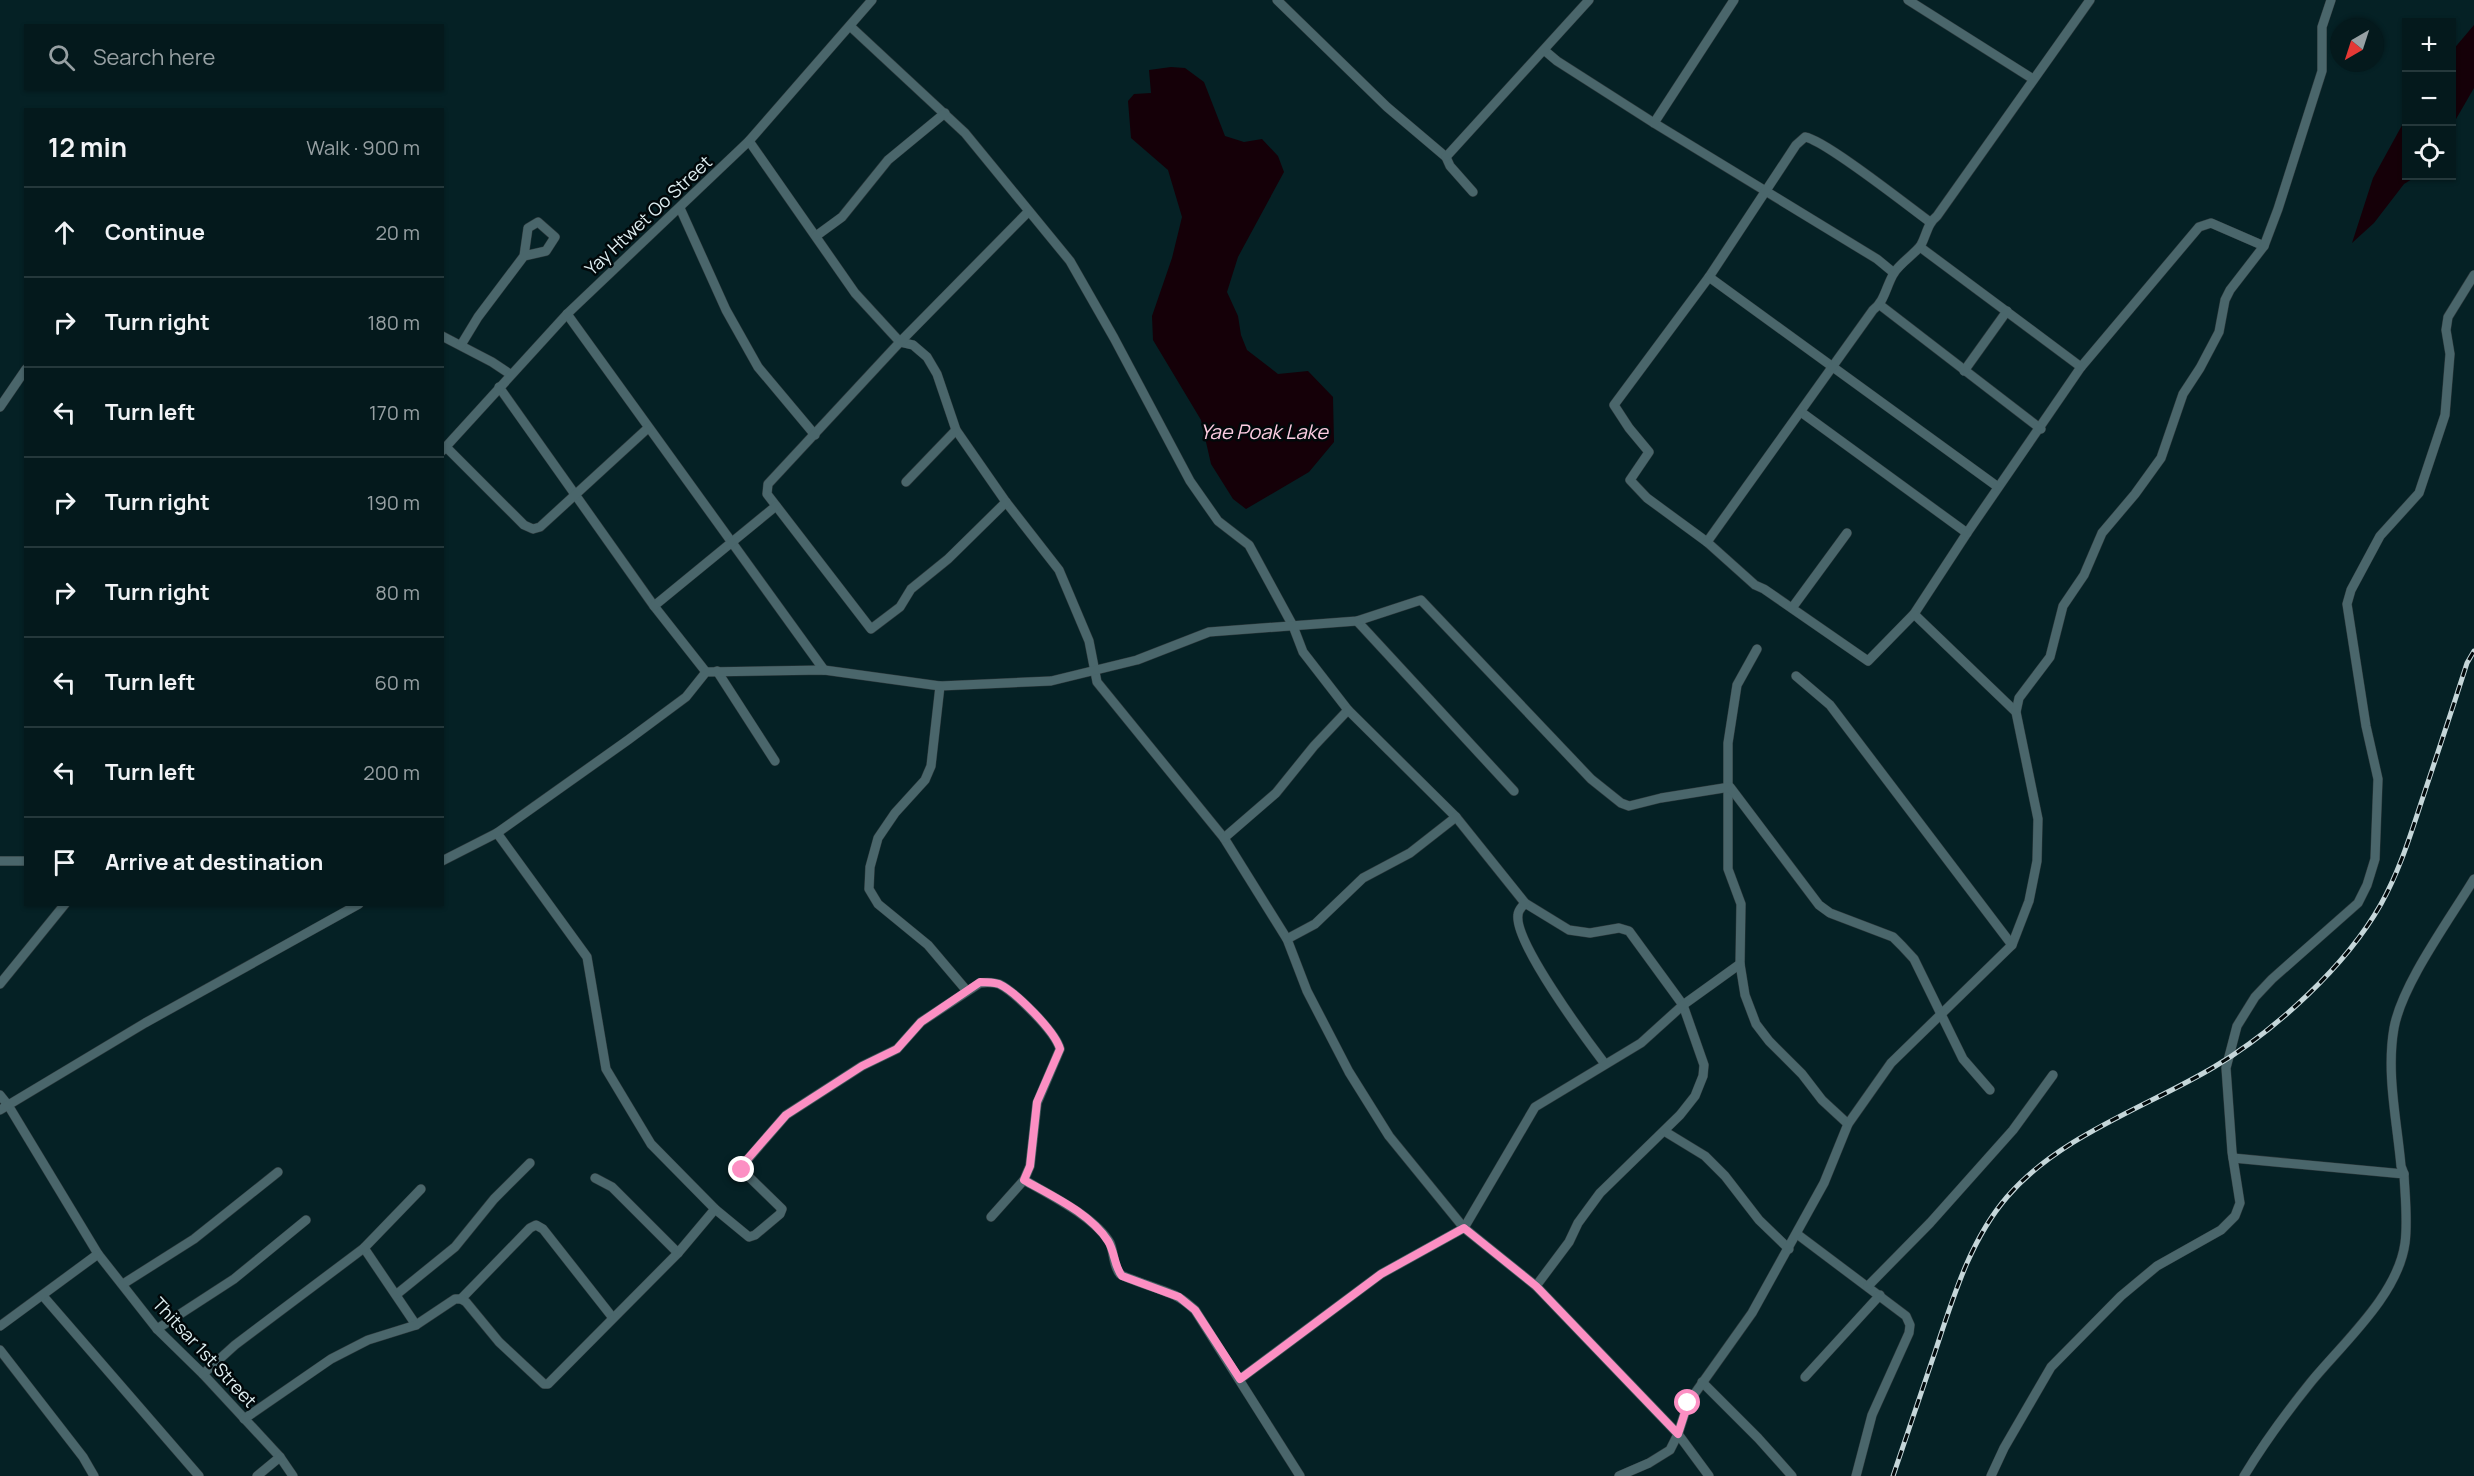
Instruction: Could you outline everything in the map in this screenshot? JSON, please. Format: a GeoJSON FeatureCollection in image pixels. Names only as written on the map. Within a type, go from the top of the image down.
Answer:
{"type":"FeatureCollection","features":[{"type":"Feature","properties":{"kind":"street","name":"Yay Htwet Oo Street"},"geometry":{"type":"LineString","coordinates":[[444,449],[567,314],[749,141],[872,0]]}},
{"type":"Feature","properties":{"kind":"street"},"geometry":{"type":"LineString","coordinates":[[1277,0],[1386,107],[1446,157],[1450,166],[1473,192]]}},
{"type":"Feature","properties":{"kind":"street"},"geometry":{"type":"LineString","coordinates":[[1446,157],[1588,0]]}},
{"type":"Feature","properties":{"kind":"street"},"geometry":{"type":"LineString","coordinates":[[1654,123],[1734,0]]}},
{"type":"Feature","properties":{"kind":"street"},"geometry":{"type":"LineString","coordinates":[[1908,0],[2034,79]]}},
{"type":"Feature","properties":{"kind":"street"},"geometry":{"type":"LineString","coordinates":[[1707,542],[1873,310],[1880,305],[1894,273],[1913,251],[1920,247],[1930,222],[2090,0]]}},
{"type":"Feature","properties":{"kind":"street"},"geometry":{"type":"LineString","coordinates":[[1618,1476],[1649,1463],[1670,1450],[1688,1403],[1752,1312],[1824,1183],[1848,1124],[1891,1062],[2012,945],[2029,901],[2037,851],[2038,819],[2016,712],[2019,698],[2050,657],[2063,606],[2084,575],[2102,533],[2135,494],[2161,458],[2183,394],[2219,332],[2225,300],[2230,290],[2264,246],[2282,198],[2322,71],[2322,27],[2331,0]]}},
{"type":"Feature","properties":{"kind":"street"},"geometry":{"type":"LineString","coordinates":[[850,27],[965,133],[1070,261],[1190,481],[1218,521],[1249,545],[1293,626],[1303,652],[1348,710],[1456,817],[1525,903],[1569,930],[1590,933],[1619,928],[1629,931],[1683,1005],[1704,1065],[1703,1076],[1695,1096],[1664,1131],[1600,1193],[1578,1223],[1569,1242],[1536,1286]]}},
{"type":"Feature","properties":{"kind":"street"},"geometry":{"type":"LineString","coordinates":[[1544,50],[1557,61],[1654,123],[1877,259],[1894,273]]}},
{"type":"Feature","properties":{"kind":"street"},"geometry":{"type":"LineString","coordinates":[[816,236],[842,217],[888,160],[945,113]]}},
{"type":"Feature","properties":{"kind":"street"},"geometry":{"type":"LineString","coordinates":[[1930,222],[1810,138],[1805,137],[1796,145],[1709,277],[1614,405],[1649,452],[1630,480],[1647,498],[1707,542],[1755,585],[1868,661],[1914,614],[2081,367],[2199,227],[2211,223],[2264,246]]}},
{"type":"Feature","properties":{"kind":"street"},"geometry":{"type":"LineString","coordinates":[[749,141],[855,293],[900,342],[913,345],[927,357],[937,374],[956,430],[1006,502],[1059,570],[1089,641],[1097,682],[1224,838],[1287,939],[1307,992],[1349,1072],[1389,1136],[1464,1228],[1536,1286],[1678,1434],[1709,1476]]}},
{"type":"Feature","properties":{"kind":"street"},"geometry":{"type":"LineString","coordinates":[[680,208],[726,310],[758,367],[815,435]]}},
{"type":"Feature","properties":{"kind":"street"},"geometry":{"type":"LineString","coordinates":[[1006,502],[948,559],[911,589],[900,607],[871,629],[767,494],[768,484],[900,342],[1028,212]]}},
{"type":"Feature","properties":{"kind":"street"},"geometry":{"type":"LineString","coordinates":[[1920,247],[2081,367]]}},
{"type":"Feature","properties":{"kind":"street"},"geometry":{"type":"LineString","coordinates":[[461,345],[478,317],[524,256]]}},
{"type":"Feature","properties":{"kind":"street"},"geometry":{"type":"LineString","coordinates":[[1992,1476],[2004,1448],[2051,1367],[2121,1296],[2157,1266],[2221,1230],[2235,1216],[2240,1203],[2233,1158],[2226,1068],[2237,1026],[2255,997],[2272,979],[2358,903],[2367,885],[2375,859],[2378,779],[2366,726],[2347,604],[2351,590],[2380,536],[2419,493],[2445,415],[2450,354],[2446,330],[2448,317],[2474,275]]}},
{"type":"Feature","properties":{"kind":"street"},"geometry":{"type":"LineString","coordinates":[[1709,277],[1998,487]]}},
{"type":"Feature","properties":{"kind":"street"},"geometry":{"type":"LineString","coordinates":[[1880,305],[2041,429]]}},
{"type":"Feature","properties":{"kind":"street"},"geometry":{"type":"LineString","coordinates":[[1964,371],[2007,312]]}},
{"type":"Feature","properties":{"kind":"street"},"geometry":{"type":"LineString","coordinates":[[567,314],[824,670]]}},
{"type":"Feature","properties":{"kind":"street"},"geometry":{"type":"LineString","coordinates":[[444,337],[510,375]]}},
{"type":"Feature","properties":{"kind":"street"},"geometry":{"type":"LineString","coordinates":[[0,407],[24,372]]}},
{"type":"Feature","properties":{"kind":"street"},"geometry":{"type":"LineString","coordinates":[[499,387],[654,606],[706,672]]}},
{"type":"Feature","properties":{"kind":"street"},"geometry":{"type":"LineString","coordinates":[[1801,412],[1967,533]]}},
{"type":"Feature","properties":{"kind":"street"},"geometry":{"type":"LineString","coordinates":[[444,449],[524,525],[533,529],[540,527],[648,428]]}},
{"type":"Feature","properties":{"kind":"street"},"geometry":{"type":"LineString","coordinates":[[906,482],[956,430]]}},
{"type":"Feature","properties":{"kind":"street"},"geometry":{"type":"LineString","coordinates":[[654,606],[776,506]]}},
{"type":"Feature","properties":{"kind":"street"},"geometry":{"type":"LineString","coordinates":[[1792,608],[1847,533]]}},
{"type":"Feature","properties":{"kind":"street"},"geometry":{"type":"LineString","coordinates":[[444,860],[497,833],[686,697],[706,672],[824,670],[940,686],[1051,681],[1137,660],[1209,632],[1356,621],[1417,600],[1426,603],[1591,779],[1621,803],[1629,806],[1661,798],[1730,787]]}},
{"type":"Feature","properties":{"kind":"street"},"geometry":{"type":"LineString","coordinates":[[1914,614],[2016,712]]}},
{"type":"Feature","properties":{"kind":"street"},"geometry":{"type":"LineString","coordinates":[[1356,621],[1514,791]]}},
{"type":"Feature","properties":{"kind":"street"},"geometry":{"type":"LineString","coordinates":[[1757,649],[1737,685],[1728,743],[1730,787],[1728,869],[1741,904],[1740,964],[1745,995],[1756,1024],[1822,1100],[1848,1124]]}},
{"type":"Feature","properties":{"kind":"street"},"geometry":{"type":"LineString","coordinates":[[717,671],[775,761]]}},
{"type":"Feature","properties":{"kind":"street"},"geometry":{"type":"LineString","coordinates":[[1796,675],[1830,705],[2012,945]]}},
{"type":"Feature","properties":{"kind":"street"},"geometry":{"type":"LineString","coordinates":[[940,686],[931,766],[925,780],[895,813],[878,838],[870,867],[869,889],[878,904],[928,945],[967,991]]}},
{"type":"Feature","properties":{"kind":"street"},"geometry":{"type":"LineString","coordinates":[[1224,838],[1276,793],[1314,746],[1348,710]]}},
{"type":"Feature","properties":{"kind":"street"},"geometry":{"type":"LineString","coordinates":[[1730,787],[1819,905],[1840,918],[1893,937],[1902,946],[1914,960],[1963,1059],[1990,1090]]}},
{"type":"Feature","properties":{"kind":"street"},"geometry":{"type":"LineString","coordinates":[[1287,939],[1315,924],[1363,878],[1410,853],[1456,817]]}},
{"type":"Feature","properties":{"kind":"street"},"geometry":{"type":"LineString","coordinates":[[497,833],[587,957],[606,1069],[651,1144],[716,1209],[749,1236],[755,1235],[780,1214],[782,1209],[742,1170],[744,1163],[786,1115],[862,1066],[897,1049],[921,1022],[980,982],[1001,985],[1036,1015],[1057,1040],[1060,1049],[1037,1102],[1030,1166],[1024,1180],[991,1217]]}},
{"type":"Feature","properties":{"kind":"street"},"geometry":{"type":"LineString","coordinates":[[0,861],[24,861]]}},
{"type":"Feature","properties":{"kind":"street"},"geometry":{"type":"LineString","coordinates":[[2244,1476],[2266,1440],[2378,1303],[2394,1277],[2405,1244],[2404,1174],[2401,1166],[2392,1071],[2394,1028],[2406,991],[2474,879]]}},
{"type":"Feature","properties":{"kind":"street"},"geometry":{"type":"LineString","coordinates":[[1525,903],[1518,915],[1518,925],[1530,951],[1559,1000],[1605,1064]]}},
{"type":"Feature","properties":{"kind":"street"},"geometry":{"type":"LineString","coordinates":[[0,984],[63,906]]}},
{"type":"Feature","properties":{"kind":"street"},"geometry":{"type":"LineString","coordinates":[[4,1108],[145,1023],[355,906]]}},
{"type":"Feature","properties":{"kind":"street"},"geometry":{"type":"LineString","coordinates":[[1240,1379],[1381,1274],[1464,1228],[1535,1107],[1641,1042],[1683,1005],[1740,964]]}},
{"type":"Feature","properties":{"kind":"street"},"geometry":{"type":"LineString","coordinates":[[1868,1286],[1930,1223],[2013,1130],[2053,1075]]}},
{"type":"Feature","properties":{"kind":"street","name":"Thitsar 1st Street"},"geometry":{"type":"LineString","coordinates":[[0,1095],[4,1108],[98,1254],[157,1329],[203,1374],[280,1457],[293,1476]]}},
{"type":"Feature","properties":{"kind":"street"},"geometry":{"type":"LineString","coordinates":[[1664,1131],[1705,1156],[1725,1176],[1759,1220],[1789,1249]]}},
{"type":"Feature","properties":{"kind":"street"},"geometry":{"type":"LineString","coordinates":[[2233,1158],[2404,1174]]}},
{"type":"Feature","properties":{"kind":"street"},"geometry":{"type":"LineString","coordinates":[[397,1294],[455,1247],[494,1199],[530,1163]]}},
{"type":"Feature","properties":{"kind":"street"},"geometry":{"type":"LineString","coordinates":[[123,1284],[194,1239],[278,1172]]}},
{"type":"Feature","properties":{"kind":"street"},"geometry":{"type":"LineString","coordinates":[[595,1178],[612,1187],[678,1253]]}},
{"type":"Feature","properties":{"kind":"street"},"geometry":{"type":"LineString","coordinates":[[1024,1180],[1064,1203],[1099,1230],[1110,1244],[1118,1272],[1122,1276],[1179,1297],[1195,1310],[1300,1476]]}},
{"type":"Feature","properties":{"kind":"street"},"geometry":{"type":"LineString","coordinates":[[203,1374],[235,1345],[364,1248],[421,1188]]}},
{"type":"Feature","properties":{"kind":"street"},"geometry":{"type":"LineString","coordinates":[[244,1419],[331,1359],[368,1340],[416,1325],[456,1299],[466,1302],[499,1342],[544,1384],[548,1384],[678,1253],[716,1209]]}},
{"type":"Feature","properties":{"kind":"street"},"geometry":{"type":"LineString","coordinates":[[157,1329],[234,1279],[306,1220]]}},
{"type":"Feature","properties":{"kind":"street"},"geometry":{"type":"LineString","coordinates":[[461,1299],[530,1228],[536,1225],[543,1229],[613,1318]]}},
{"type":"Feature","properties":{"kind":"street"},"geometry":{"type":"LineString","coordinates":[[1797,1234],[1880,1295],[1906,1316],[1910,1325],[1909,1333],[1872,1415],[1856,1476]]}},
{"type":"Feature","properties":{"kind":"street"},"geometry":{"type":"LineString","coordinates":[[364,1248],[416,1325]]}},
{"type":"Feature","properties":{"kind":"street"},"geometry":{"type":"LineString","coordinates":[[0,1326],[98,1254]]}},
{"type":"Feature","properties":{"kind":"street"},"geometry":{"type":"LineString","coordinates":[[1805,1377],[1880,1295]]}},
{"type":"Feature","properties":{"kind":"street"},"geometry":{"type":"LineString","coordinates":[[43,1296],[199,1476]]}},
{"type":"Feature","properties":{"kind":"street"},"geometry":{"type":"LineString","coordinates":[[0,1350],[83,1457],[94,1476]]}},
{"type":"Feature","properties":{"kind":"street"},"geometry":{"type":"LineString","coordinates":[[1702,1382],[1792,1476]]}},
{"type":"Feature","properties":{"kind":"street"},"geometry":{"type":"LineString","coordinates":[[257,1476],[280,1457]]}},
{"type":"Feature","properties":{"kind":"water"},"geometry":{"type":"Polygon","coordinates":[[[2474,25],[2474,88],[2456,119],[2456,72],[2456,46],[2474,25]]]}},
{"type":"Feature","properties":{"kind":"water","name":"Yae Poak Lake"},"geometry":{"type":"Polygon","coordinates":[[[1185,68],[1204,82],[1225,136],[1244,142],[1262,139],[1278,156],[1284,172],[1238,257],[1227,292],[1238,316],[1241,335],[1247,350],[1278,374],[1308,371],[1333,397],[1334,442],[1309,472],[1246,509],[1233,499],[1211,464],[1201,420],[1153,340],[1152,316],[1172,258],[1182,217],[1168,170],[1131,138],[1128,101],[1134,94],[1151,93],[1149,70],[1185,68]]]}},
{"type":"Feature","properties":{"kind":"water"},"geometry":{"type":"Polygon","coordinates":[[[2402,125],[2402,180],[2410,180],[2404,184],[2374,223],[2352,243],[2373,178],[2402,125]]]}},
{"type":"Feature","properties":{"kind":"railway"},"geometry":{"type":"LineString","coordinates":[[1893,1476],[1964,1270],[1983,1232],[2007,1197],[2028,1176],[2078,1140],[2188,1082],[2238,1052],[2261,1035],[2308,995],[2349,950],[2366,927],[2388,891],[2399,865],[2467,663],[2474,651]]}},
{"type":"Feature","properties":{"kind":"route"},"geometry":{"type":"LineString","coordinates":[[742,1170],[744,1163],[786,1115],[862,1066],[897,1049],[921,1022],[980,982],[992,982],[1001,985],[1036,1015],[1057,1040],[1060,1049],[1037,1102],[1030,1166],[1024,1180],[1064,1203],[1099,1230],[1110,1244],[1118,1272],[1122,1276],[1179,1297],[1195,1310],[1240,1379],[1381,1274],[1464,1228],[1536,1286],[1678,1434],[1688,1403]]}}]}
